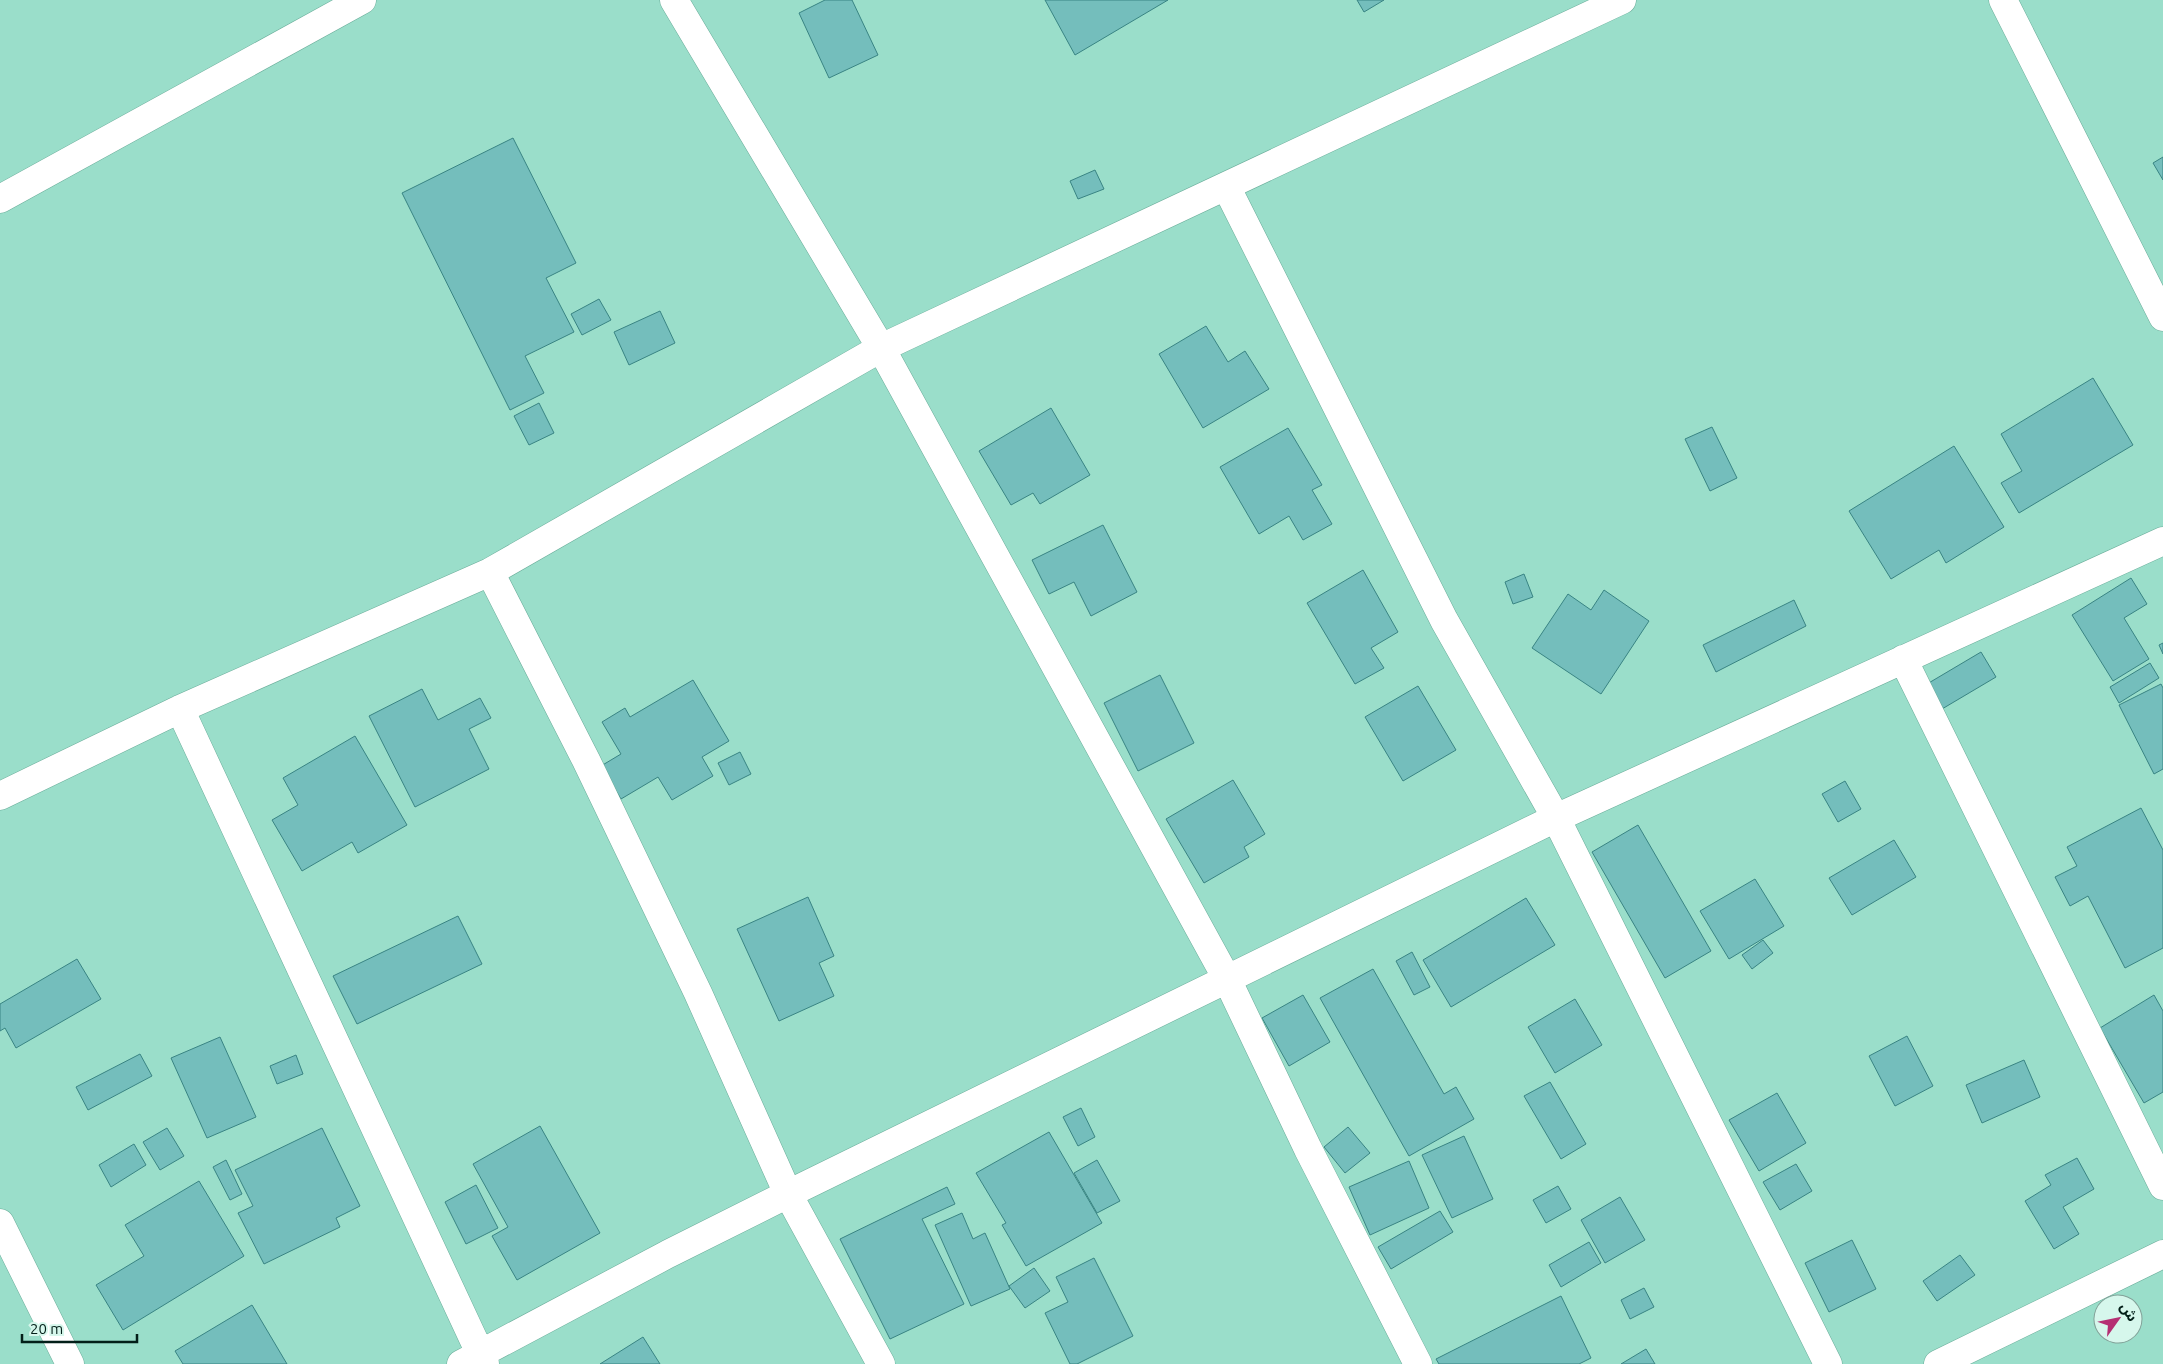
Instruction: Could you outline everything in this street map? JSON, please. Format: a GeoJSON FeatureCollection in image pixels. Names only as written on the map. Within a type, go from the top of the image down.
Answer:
{"type":"FeatureCollection","features":[{"type":"Feature","properties":{"kind":"street"},"geometry":{"type":"LineString","coordinates":[[0,199],[362,0]]}},
{"type":"Feature","properties":{"kind":"street"},"geometry":{"type":"LineString","coordinates":[[674,0],[881,348],[1228,979],[1308,1149],[1418,1364]]}},
{"type":"Feature","properties":{"kind":"street"},"geometry":{"type":"LineString","coordinates":[[0,796],[180,709],[490,572],[881,348],[1622,0]]}},
{"type":"Feature","properties":{"kind":"street"},"geometry":{"type":"LineString","coordinates":[[2003,0],[2163,317]]}},
{"type":"Feature","properties":{"kind":"street"},"geometry":{"type":"LineString","coordinates":[[1226,186],[1444,620],[1556,818],[1828,1364]]}},
{"type":"Feature","properties":{"kind":"street"},"geometry":{"type":"LineString","coordinates":[[180,709],[475,1361],[668,1254],[1556,818],[2163,541]]}},
{"type":"Feature","properties":{"kind":"street"},"geometry":{"type":"LineString","coordinates":[[490,572],[586,760],[698,993],[788,1194],[881,1364]]}},
{"type":"Feature","properties":{"kind":"street"},"geometry":{"type":"LineString","coordinates":[[1903,659],[2163,1186]]}},
{"type":"Feature","properties":{"kind":"street"},"geometry":{"type":"LineString","coordinates":[[0,1223],[70,1364]]}},
{"type":"Feature","properties":{"kind":"street"},"geometry":{"type":"LineString","coordinates":[[1938,1364],[2163,1254]]}},
{"type":"Feature","properties":{"kind":"building"},"geometry":{"type":"Polygon","coordinates":[[[825,0],[852,0],[878,55],[829,78],[799,13],[825,0]]]}},
{"type":"Feature","properties":{"kind":"building"},"geometry":{"type":"Polygon","coordinates":[[[1045,0],[1168,0],[1075,55],[1045,0]]]}},
{"type":"Feature","properties":{"kind":"building"},"geometry":{"type":"Polygon","coordinates":[[[1357,0],[1384,0],[1364,12],[1357,0]]]}},
{"type":"Feature","properties":{"kind":"building"},"geometry":{"type":"Polygon","coordinates":[[[513,138],[576,263],[546,278],[574,332],[525,356],[544,393],[510,410],[402,193],[513,138]]]}},
{"type":"Feature","properties":{"kind":"building"},"geometry":{"type":"Polygon","coordinates":[[[2163,157],[2163,180],[2153,163],[2163,157]]]}},
{"type":"Feature","properties":{"kind":"building"},"geometry":{"type":"Polygon","coordinates":[[[1095,170],[1104,189],[1078,199],[1070,181],[1095,170]]]}},
{"type":"Feature","properties":{"kind":"building"},"geometry":{"type":"Polygon","coordinates":[[[599,299],[611,320],[582,335],[571,314],[599,299]]]}},
{"type":"Feature","properties":{"kind":"building"},"geometry":{"type":"Polygon","coordinates":[[[660,311],[675,343],[629,365],[614,332],[660,311]]]}},
{"type":"Feature","properties":{"kind":"building"},"geometry":{"type":"Polygon","coordinates":[[[1206,326],[1228,362],[1245,351],[1269,389],[1203,428],[1159,354],[1206,326]]]}},
{"type":"Feature","properties":{"kind":"building"},"geometry":{"type":"Polygon","coordinates":[[[2093,378],[2133,445],[2019,513],[2001,483],[2022,471],[2001,434],[2093,378]]]}},
{"type":"Feature","properties":{"kind":"building"},"geometry":{"type":"Polygon","coordinates":[[[539,403],[554,433],[529,445],[514,416],[539,403]]]}},
{"type":"Feature","properties":{"kind":"building"},"geometry":{"type":"Polygon","coordinates":[[[1051,408],[1090,475],[1040,504],[1033,493],[1011,505],[979,451],[1051,408]]]}},
{"type":"Feature","properties":{"kind":"building"},"geometry":{"type":"Polygon","coordinates":[[[1712,427],[1737,478],[1710,491],[1685,439],[1712,427]]]}},
{"type":"Feature","properties":{"kind":"building"},"geometry":{"type":"Polygon","coordinates":[[[1288,428],[1322,485],[1312,490],[1332,524],[1303,540],[1289,516],[1259,534],[1220,467],[1288,428]]]}},
{"type":"Feature","properties":{"kind":"building"},"geometry":{"type":"Polygon","coordinates":[[[1954,446],[2004,527],[1946,563],[1939,550],[1891,579],[1849,511],[1954,446]]]}},
{"type":"Feature","properties":{"kind":"building"},"geometry":{"type":"Polygon","coordinates":[[[1103,525],[1137,592],[1091,616],[1074,582],[1049,594],[1032,560],[1103,525]]]}},
{"type":"Feature","properties":{"kind":"building"},"geometry":{"type":"Polygon","coordinates":[[[1363,570],[1398,632],[1371,648],[1384,668],[1355,684],[1307,603],[1363,570]]]}},
{"type":"Feature","properties":{"kind":"building"},"geometry":{"type":"Polygon","coordinates":[[[1524,574],[1533,597],[1513,604],[1505,582],[1524,574]]]}},
{"type":"Feature","properties":{"kind":"building"},"geometry":{"type":"Polygon","coordinates":[[[2131,578],[2147,604],[2124,618],[2149,659],[2113,681],[2072,615],[2131,578]]]}},
{"type":"Feature","properties":{"kind":"building"},"geometry":{"type":"Polygon","coordinates":[[[1604,590],[1649,621],[1601,694],[1532,648],[1568,594],[1591,610],[1604,590]]]}},
{"type":"Feature","properties":{"kind":"building"},"geometry":{"type":"Polygon","coordinates":[[[1794,600],[1806,626],[1716,672],[1703,645],[1794,600]]]}},
{"type":"Feature","properties":{"kind":"building"},"geometry":{"type":"Polygon","coordinates":[[[2163,643],[2163,654],[2159,645],[2163,643]]]}},
{"type":"Feature","properties":{"kind":"building"},"geometry":{"type":"Polygon","coordinates":[[[1981,652],[1996,677],[1942,709],[1927,684],[1981,652]]]}},
{"type":"Feature","properties":{"kind":"building"},"geometry":{"type":"Polygon","coordinates":[[[2150,663],[2159,678],[2119,703],[2110,687],[2150,663]]]}},
{"type":"Feature","properties":{"kind":"building"},"geometry":{"type":"Polygon","coordinates":[[[1160,675],[1194,743],[1138,771],[1104,703],[1160,675]]]}},
{"type":"Feature","properties":{"kind":"building"},"geometry":{"type":"Polygon","coordinates":[[[693,680],[729,741],[702,757],[713,776],[672,800],[658,777],[621,799],[601,766],[621,754],[602,722],[625,708],[630,717],[693,680]]]}},
{"type":"Feature","properties":{"kind":"building"},"geometry":{"type":"Polygon","coordinates":[[[2161,684],[2163,688],[2163,769],[2154,774],[2119,705],[2161,684]]]}},
{"type":"Feature","properties":{"kind":"building"},"geometry":{"type":"Polygon","coordinates":[[[1418,686],[1456,750],[1403,781],[1365,717],[1418,686]]]}},
{"type":"Feature","properties":{"kind":"building"},"geometry":{"type":"Polygon","coordinates":[[[422,689],[438,720],[480,698],[491,718],[469,729],[489,769],[415,807],[369,716],[422,689]]]}},
{"type":"Feature","properties":{"kind":"building"},"geometry":{"type":"Polygon","coordinates":[[[355,736],[407,825],[358,853],[352,842],[302,871],[272,820],[298,805],[283,778],[355,736]]]}},
{"type":"Feature","properties":{"kind":"building"},"geometry":{"type":"Polygon","coordinates":[[[740,752],[751,774],[729,785],[718,763],[740,752]]]}},
{"type":"Feature","properties":{"kind":"building"},"geometry":{"type":"Polygon","coordinates":[[[1233,780],[1265,834],[1244,847],[1249,857],[1204,883],[1166,819],[1233,780]]]}},
{"type":"Feature","properties":{"kind":"building"},"geometry":{"type":"Polygon","coordinates":[[[1845,781],[1861,809],[1838,822],[1822,794],[1845,781]]]}},
{"type":"Feature","properties":{"kind":"building"},"geometry":{"type":"Polygon","coordinates":[[[2141,808],[2163,850],[2163,948],[2125,968],[2088,896],[2070,906],[2055,877],[2077,866],[2067,847],[2141,808]]]}},
{"type":"Feature","properties":{"kind":"building"},"geometry":{"type":"Polygon","coordinates":[[[1638,825],[1711,951],[1665,978],[1592,852],[1638,825]]]}},
{"type":"Feature","properties":{"kind":"building"},"geometry":{"type":"Polygon","coordinates":[[[1894,840],[1916,877],[1852,915],[1829,878],[1894,840]]]}},
{"type":"Feature","properties":{"kind":"building"},"geometry":{"type":"Polygon","coordinates":[[[1755,879],[1784,926],[1729,959],[1700,911],[1755,879]]]}},
{"type":"Feature","properties":{"kind":"building"},"geometry":{"type":"Polygon","coordinates":[[[808,897],[834,956],[819,963],[834,996],[779,1021],[737,929],[808,897]]]}},
{"type":"Feature","properties":{"kind":"building"},"geometry":{"type":"Polygon","coordinates":[[[1526,898],[1555,945],[1451,1007],[1423,960],[1526,898]]]}},
{"type":"Feature","properties":{"kind":"building"},"geometry":{"type":"Polygon","coordinates":[[[458,916],[482,964],[357,1024],[333,976],[458,916]]]}},
{"type":"Feature","properties":{"kind":"building"},"geometry":{"type":"Polygon","coordinates":[[[1763,940],[1773,953],[1752,969],[1742,955],[1763,940]]]}},
{"type":"Feature","properties":{"kind":"building"},"geometry":{"type":"Polygon","coordinates":[[[1412,952],[1430,987],[1414,995],[1396,961],[1412,952]]]}},
{"type":"Feature","properties":{"kind":"building"},"geometry":{"type":"Polygon","coordinates":[[[77,959],[101,999],[16,1048],[5,1028],[0,1031],[0,1004],[77,959]]]}},
{"type":"Feature","properties":{"kind":"building"},"geometry":{"type":"Polygon","coordinates":[[[1373,969],[1444,1094],[1456,1087],[1474,1119],[1409,1156],[1320,998],[1373,969]]]}},
{"type":"Feature","properties":{"kind":"building"},"geometry":{"type":"Polygon","coordinates":[[[1303,995],[1330,1042],[1289,1066],[1262,1018],[1303,995]]]}},
{"type":"Feature","properties":{"kind":"building"},"geometry":{"type":"Polygon","coordinates":[[[2154,995],[2163,1011],[2163,1092],[2144,1103],[2100,1028],[2154,995]]]}},
{"type":"Feature","properties":{"kind":"building"},"geometry":{"type":"Polygon","coordinates":[[[1575,999],[1602,1045],[1555,1073],[1528,1027],[1575,999]]]}},
{"type":"Feature","properties":{"kind":"building"},"geometry":{"type":"Polygon","coordinates":[[[1907,1036],[1933,1086],[1895,1106],[1869,1056],[1907,1036]]]}},
{"type":"Feature","properties":{"kind":"building"},"geometry":{"type":"Polygon","coordinates":[[[220,1037],[256,1117],[207,1138],[171,1058],[220,1037]]]}},
{"type":"Feature","properties":{"kind":"building"},"geometry":{"type":"Polygon","coordinates":[[[140,1054],[152,1076],[88,1110],[76,1087],[140,1054]]]}},
{"type":"Feature","properties":{"kind":"building"},"geometry":{"type":"Polygon","coordinates":[[[296,1055],[303,1074],[277,1084],[270,1066],[296,1055]]]}},
{"type":"Feature","properties":{"kind":"building"},"geometry":{"type":"Polygon","coordinates":[[[2024,1060],[2040,1097],[1982,1123],[1966,1085],[2024,1060]]]}},
{"type":"Feature","properties":{"kind":"building"},"geometry":{"type":"Polygon","coordinates":[[[1550,1082],[1586,1144],[1561,1159],[1524,1096],[1550,1082]]]}},
{"type":"Feature","properties":{"kind":"building"},"geometry":{"type":"Polygon","coordinates":[[[1777,1093],[1806,1143],[1759,1171],[1729,1120],[1777,1093]]]}},
{"type":"Feature","properties":{"kind":"building"},"geometry":{"type":"Polygon","coordinates":[[[1081,1108],[1095,1137],[1078,1146],[1063,1117],[1081,1108]]]}},
{"type":"Feature","properties":{"kind":"building"},"geometry":{"type":"Polygon","coordinates":[[[540,1126],[600,1233],[517,1280],[492,1236],[508,1227],[473,1164],[540,1126]]]}},
{"type":"Feature","properties":{"kind":"building"},"geometry":{"type":"Polygon","coordinates":[[[1348,1127],[1370,1153],[1345,1173],[1324,1147],[1348,1127]]]}},
{"type":"Feature","properties":{"kind":"building"},"geometry":{"type":"Polygon","coordinates":[[[167,1128],[184,1156],[160,1170],[143,1142],[167,1128]]]}},
{"type":"Feature","properties":{"kind":"building"},"geometry":{"type":"Polygon","coordinates":[[[322,1128],[360,1206],[336,1218],[340,1227],[264,1264],[238,1213],[253,1206],[235,1170],[322,1128]]]}},
{"type":"Feature","properties":{"kind":"building"},"geometry":{"type":"Polygon","coordinates":[[[1049,1132],[1102,1223],[1026,1266],[1002,1225],[1006,1223],[976,1173],[1049,1132]]]}},
{"type":"Feature","properties":{"kind":"building"},"geometry":{"type":"Polygon","coordinates":[[[1464,1136],[1493,1199],[1452,1218],[1422,1155],[1464,1136]]]}},
{"type":"Feature","properties":{"kind":"building"},"geometry":{"type":"Polygon","coordinates":[[[134,1144],[146,1165],[111,1187],[99,1165],[134,1144]]]}},
{"type":"Feature","properties":{"kind":"building"},"geometry":{"type":"Polygon","coordinates":[[[2077,1158],[2094,1189],[2063,1207],[2079,1234],[2054,1249],[2025,1201],[2051,1185],[2045,1175],[2077,1158]]]}},
{"type":"Feature","properties":{"kind":"building"},"geometry":{"type":"Polygon","coordinates":[[[226,1160],[242,1194],[230,1200],[213,1167],[226,1160]]]}},
{"type":"Feature","properties":{"kind":"building"},"geometry":{"type":"Polygon","coordinates":[[[1097,1160],[1120,1201],[1097,1213],[1074,1173],[1097,1160]]]}},
{"type":"Feature","properties":{"kind":"building"},"geometry":{"type":"Polygon","coordinates":[[[1409,1161],[1429,1208],[1370,1235],[1349,1187],[1409,1161]]]}},
{"type":"Feature","properties":{"kind":"building"},"geometry":{"type":"Polygon","coordinates":[[[1796,1164],[1812,1191],[1780,1210],[1763,1182],[1796,1164]]]}},
{"type":"Feature","properties":{"kind":"building"},"geometry":{"type":"Polygon","coordinates":[[[199,1181],[244,1256],[123,1330],[96,1285],[144,1256],[125,1225],[199,1181]]]}},
{"type":"Feature","properties":{"kind":"building"},"geometry":{"type":"Polygon","coordinates":[[[476,1185],[498,1228],[466,1244],[445,1202],[476,1185]]]}},
{"type":"Feature","properties":{"kind":"building"},"geometry":{"type":"Polygon","coordinates":[[[1558,1186],[1571,1209],[1546,1223],[1533,1200],[1558,1186]]]}},
{"type":"Feature","properties":{"kind":"building"},"geometry":{"type":"Polygon","coordinates":[[[947,1187],[955,1204],[922,1219],[964,1304],[890,1339],[840,1239],[947,1187]]]}},
{"type":"Feature","properties":{"kind":"building"},"geometry":{"type":"Polygon","coordinates":[[[1620,1197],[1645,1240],[1605,1263],[1581,1220],[1620,1197]]]}},
{"type":"Feature","properties":{"kind":"building"},"geometry":{"type":"Polygon","coordinates":[[[1440,1211],[1453,1232],[1391,1269],[1378,1247],[1440,1211]]]}},
{"type":"Feature","properties":{"kind":"building"},"geometry":{"type":"Polygon","coordinates":[[[962,1213],[973,1239],[985,1233],[1010,1289],[971,1306],[935,1225],[962,1213]]]}},
{"type":"Feature","properties":{"kind":"building"},"geometry":{"type":"Polygon","coordinates":[[[1852,1240],[1876,1289],[1829,1312],[1805,1263],[1852,1240]]]}},
{"type":"Feature","properties":{"kind":"building"},"geometry":{"type":"Polygon","coordinates":[[[1589,1242],[1601,1263],[1561,1287],[1549,1265],[1589,1242]]]}},
{"type":"Feature","properties":{"kind":"building"},"geometry":{"type":"Polygon","coordinates":[[[1960,1255],[1975,1275],[1937,1301],[1923,1281],[1960,1255]]]}},
{"type":"Feature","properties":{"kind":"building"},"geometry":{"type":"Polygon","coordinates":[[[1094,1258],[1133,1336],[1077,1364],[1070,1364],[1045,1313],[1068,1302],[1056,1277],[1094,1258]]]}},
{"type":"Feature","properties":{"kind":"building"},"geometry":{"type":"Polygon","coordinates":[[[1034,1268],[1050,1291],[1025,1308],[1009,1286],[1034,1268]]]}},
{"type":"Feature","properties":{"kind":"building"},"geometry":{"type":"Polygon","coordinates":[[[1644,1288],[1654,1307],[1630,1319],[1621,1300],[1644,1288]]]}},
{"type":"Feature","properties":{"kind":"building"},"geometry":{"type":"Polygon","coordinates":[[[1561,1296],[1591,1358],[1579,1364],[1439,1364],[1436,1359],[1561,1296]]]}},
{"type":"Feature","properties":{"kind":"building"},"geometry":{"type":"Polygon","coordinates":[[[252,1305],[287,1364],[183,1364],[175,1351],[252,1305]]]}},
{"type":"Feature","properties":{"kind":"building"},"geometry":{"type":"Polygon","coordinates":[[[643,1337],[660,1364],[600,1364],[643,1337]]]}},
{"type":"Feature","properties":{"kind":"building"},"geometry":{"type":"Polygon","coordinates":[[[1646,1349],[1655,1364],[1621,1364],[1646,1349]]]}}]}
